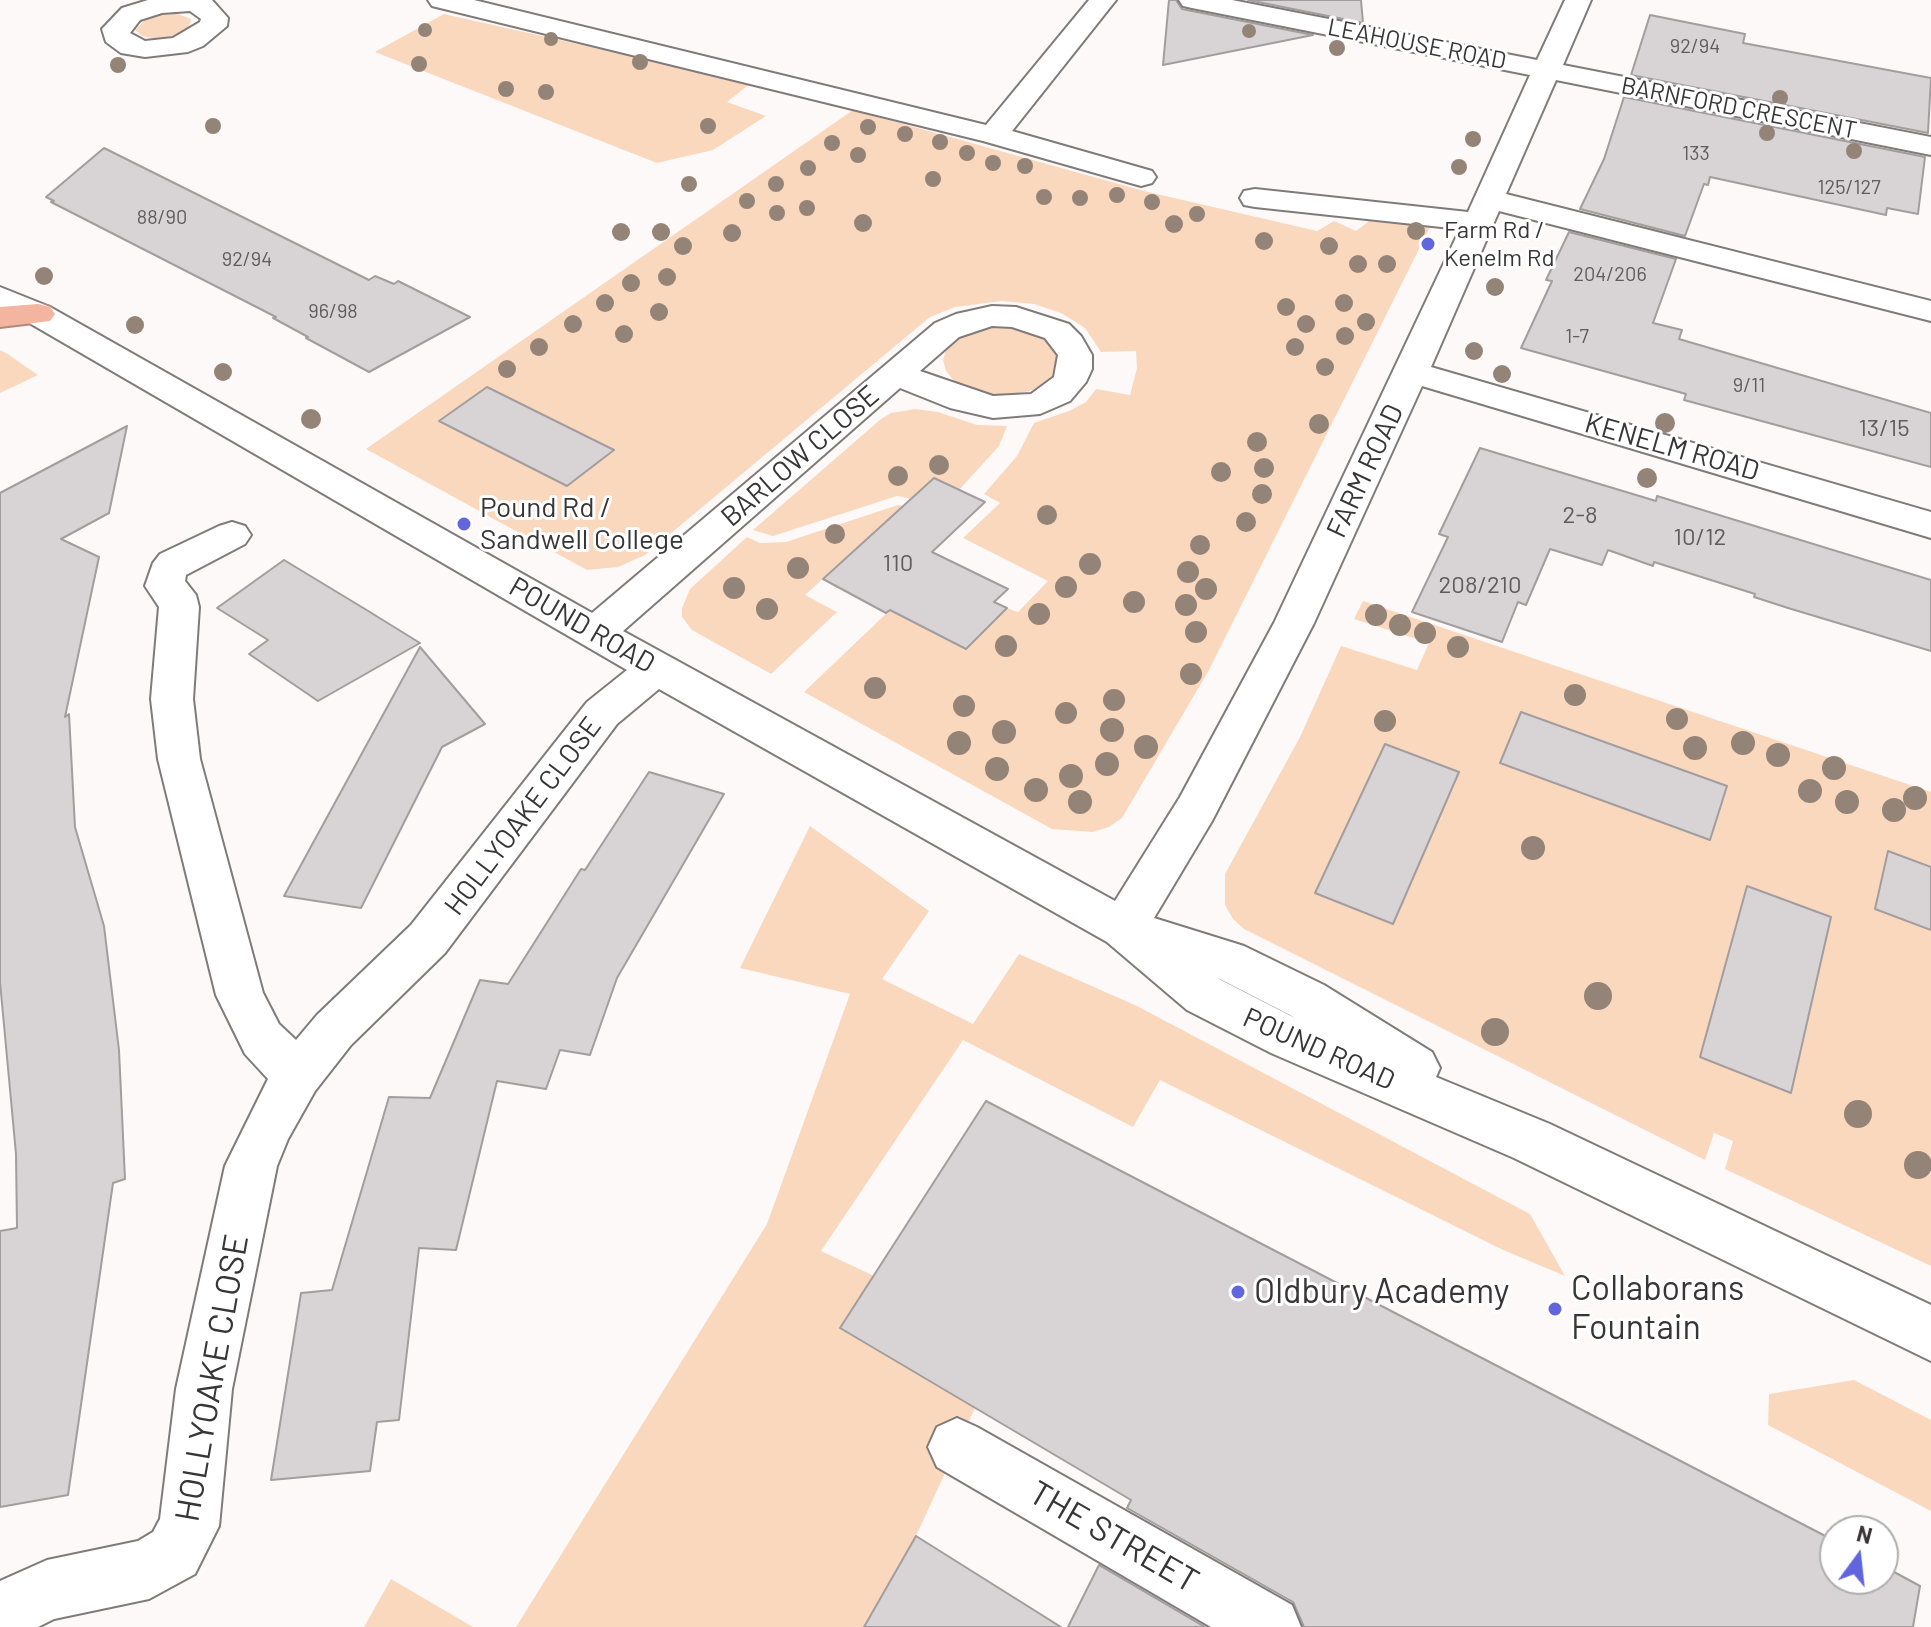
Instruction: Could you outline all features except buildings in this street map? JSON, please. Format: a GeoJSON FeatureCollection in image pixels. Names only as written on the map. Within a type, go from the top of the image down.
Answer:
{"type":"FeatureCollection","features":[{"type":"Feature","properties":{"kind":"street"},"geometry":{"type":"LineString","coordinates":[[441,0],[993,135],[1141,177]]}},
{"type":"Feature","properties":{"kind":"street"},"geometry":{"type":"LineString","coordinates":[[993,135],[1103,0]]}},
{"type":"Feature","properties":{"kind":"street","name":"LEAHOUSE ROAD"},"geometry":{"type":"LineString","coordinates":[[1192,0],[1547,70]]}},
{"type":"Feature","properties":{"kind":"street","name":"FARM ROAD"},"geometry":{"type":"LineString","coordinates":[[1123,928],[1196,809],[1287,636],[1411,372],[1578,0]]}},
{"type":"Feature","properties":{"kind":"street","name":"BARNFORD CRESCENT"},"geometry":{"type":"LineString","coordinates":[[1547,70],[1931,146]]}},
{"type":"Feature","properties":{"kind":"street"},"geometry":{"type":"LineString","coordinates":[[1255,198],[1448,217],[1484,211],[1931,311]]}},
{"type":"Feature","properties":{"kind":"street","name":"POUND ROAD"},"geometry":{"type":"LineString","coordinates":[[0,297],[19,316],[596,632],[1123,928],[1204,995],[1288,1038],[1532,1141],[1931,1334]]}},
{"type":"Feature","properties":{"kind":"street","name":"KENELM ROAD"},"geometry":{"type":"LineString","coordinates":[[1411,372],[1931,525]]}},
{"type":"Feature","properties":{"kind":"street","name":"BARLOW CLOSE"},"geometry":{"type":"LineString","coordinates":[[596,632],[895,374]]}},
{"type":"Feature","properties":{"kind":"street"},"geometry":{"type":"LineString","coordinates":[[232,535],[174,563],[167,573],[165,586],[176,595],[179,607],[172,699],[175,730],[201,851],[240,995],[262,1039],[297,1075]]}},
{"type":"Feature","properties":{"kind":"street","name":"HOLLYOAKE CLOSE"},"geometry":{"type":"LineString","coordinates":[[0,1614],[47,1590],[149,1569],[174,1553],[189,1526],[204,1389],[251,1166],[297,1075],[334,1030],[428,939],[602,713],[657,668]]}},
{"type":"Feature","properties":{"kind":"street","name":"THE STREET"},"geometry":{"type":"LineString","coordinates":[[957,1447],[1270,1627]]}},
{"type":"Feature","properties":{"kind":"shaded area"},"geometry":{"type":"Polygon","coordinates":[[[173,12],[191,19],[189,27],[176,35],[157,39],[142,36],[135,30],[147,18],[173,12]]]}},
{"type":"Feature","properties":{"kind":"shaded area"},"geometry":{"type":"Polygon","coordinates":[[[444,14],[751,83],[727,102],[766,116],[713,150],[657,163],[375,52],[444,14]]]}},
{"type":"Feature","properties":{"kind":"shaded area"},"geometry":{"type":"Polygon","coordinates":[[[853,110],[1144,191],[1317,231],[1334,221],[1356,231],[1377,215],[1432,223],[1209,670],[1122,818],[1109,827],[1093,832],[1052,829],[804,692],[890,610],[966,649],[1007,608],[1018,612],[1048,581],[963,538],[1000,503],[984,494],[1017,456],[1034,423],[1086,402],[1096,389],[1130,395],[1137,368],[1136,351],[1101,352],[1085,328],[1061,313],[1034,304],[1002,301],[955,307],[930,317],[645,555],[618,567],[587,570],[366,449],[853,110]]]}},
{"type":"Feature","properties":{"kind":"shaded area"},"geometry":{"type":"Polygon","coordinates":[[[985,327],[1022,328],[1051,343],[1058,354],[1059,366],[1053,378],[1041,388],[1005,397],[968,390],[955,382],[946,371],[943,360],[946,349],[955,339],[985,327]]]}},
{"type":"Feature","properties":{"kind":"shaded area"},"geometry":{"type":"Polygon","coordinates":[[[0,350],[6,353],[38,375],[0,393],[0,350]]]}},
{"type":"Feature","properties":{"kind":"shaded area"},"geometry":{"type":"Polygon","coordinates":[[[915,409],[938,412],[977,425],[1007,426],[999,446],[959,490],[912,499],[897,496],[773,536],[753,530],[881,419],[891,413],[915,409]]]}},
{"type":"Feature","properties":{"kind":"shaded area"},"geometry":{"type":"Polygon","coordinates":[[[898,505],[904,506],[805,595],[837,612],[771,674],[692,630],[682,617],[682,608],[690,589],[747,537],[760,543],[786,542],[898,505]]]}},
{"type":"Feature","properties":{"kind":"shaded area"},"geometry":{"type":"Polygon","coordinates":[[[1363,601],[1931,792],[1931,1266],[1725,1169],[1733,1141],[1714,1133],[1705,1160],[1244,929],[1233,919],[1225,905],[1225,874],[1300,737],[1341,646],[1417,670],[1429,643],[1354,619],[1363,601]]]}},
{"type":"Feature","properties":{"kind":"shaded area"},"geometry":{"type":"Polygon","coordinates":[[[810,826],[929,911],[882,979],[973,1024],[1019,954],[1137,1006],[1530,1214],[1565,1276],[1501,1249],[1160,1080],[1133,1127],[963,1040],[821,1251],[874,1276],[840,1328],[975,1408],[916,1536],[864,1627],[516,1627],[767,1224],[850,994],[740,968],[810,826]]]}},
{"type":"Feature","properties":{"kind":"shaded area"},"geometry":{"type":"Polygon","coordinates":[[[1854,1380],[1931,1420],[1931,1511],[1768,1425],[1769,1394],[1854,1380]]]}},
{"type":"Feature","properties":{"kind":"shaded area"},"geometry":{"type":"Polygon","coordinates":[[[391,1579],[473,1627],[364,1627],[391,1579]]]}},
{"type":"Feature","properties":{"kind":"place","name":"Farm Rd / Kenelm Rd"},"geometry":{"type":"Point","coordinates":[1428,244]}},
{"type":"Feature","properties":{"kind":"place","name":"Pound Rd / Sandwell College"},"geometry":{"type":"Point","coordinates":[464,524]}},
{"type":"Feature","properties":{"kind":"place","name":"Oldbury Academy"},"geometry":{"type":"Point","coordinates":[1238,1292]}},
{"type":"Feature","properties":{"kind":"place","name":"Collaborans Fountain"},"geometry":{"type":"Point","coordinates":[1555,1309]}}]}
